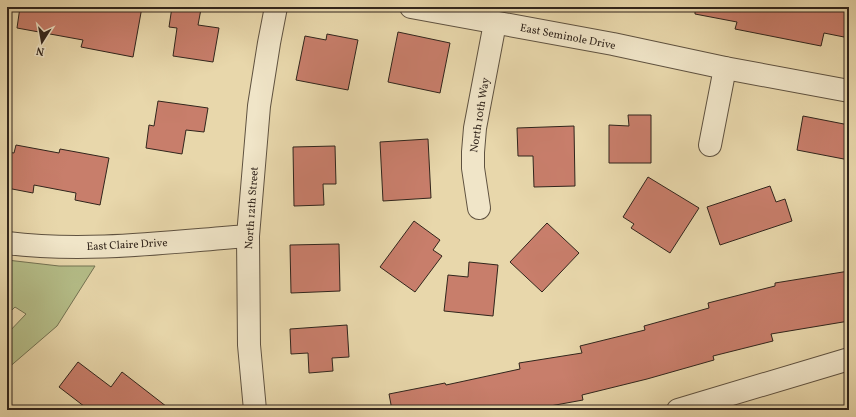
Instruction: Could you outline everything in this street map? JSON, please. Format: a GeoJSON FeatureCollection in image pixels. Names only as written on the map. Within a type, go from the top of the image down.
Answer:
{"type":"FeatureCollection","features":[{"type":"Feature","properties":{"kind":"street","name":"North 12th Street"},"geometry":{"type":"LineString","coordinates":[[256,410],[249,345],[248,236],[259,106],[276,7]]}},
{"type":"Feature","properties":{"kind":"street","name":"East Seminole Drive"},"geometry":{"type":"LineString","coordinates":[[411,7],[613,44],[725,68],[849,91]]}},
{"type":"Feature","properties":{"kind":"street","name":"North 10th Way"},"geometry":{"type":"LineString","coordinates":[[479,208],[473,168],[475,128],[495,23]]}},
{"type":"Feature","properties":{"kind":"street"},"geometry":{"type":"LineString","coordinates":[[710,145],[725,68]]}},
{"type":"Feature","properties":{"kind":"street","name":"East Claire Drive"},"geometry":{"type":"LineString","coordinates":[[7,243],[35,247],[112,246],[248,236]]}},
{"type":"Feature","properties":{"kind":"street"},"geometry":{"type":"LineString","coordinates":[[678,410],[849,359]]}},
{"type":"Feature","properties":{"kind":"green space"},"geometry":{"type":"Polygon","coordinates":[[[7,260],[59,266],[95,266],[57,326],[7,369],[7,334],[26,314],[15,307],[7,315],[7,260]]]}},
{"type":"Feature","properties":{"kind":"building"},"geometry":{"type":"Polygon","coordinates":[[[20,7],[142,7],[133,57],[81,47],[83,40],[17,28],[20,7]]]}},
{"type":"Feature","properties":{"kind":"building"},"geometry":{"type":"Polygon","coordinates":[[[172,7],[192,7],[201,9],[198,25],[219,28],[213,62],[173,56],[177,28],[169,27],[172,7]]]}},
{"type":"Feature","properties":{"kind":"building"},"geometry":{"type":"Polygon","coordinates":[[[695,7],[849,7],[849,38],[824,33],[821,46],[735,29],[737,22],[695,14],[695,7]]]}},
{"type":"Feature","properties":{"kind":"building"},"geometry":{"type":"Polygon","coordinates":[[[398,32],[450,43],[440,93],[388,82],[398,32]]]}},
{"type":"Feature","properties":{"kind":"building"},"geometry":{"type":"Polygon","coordinates":[[[327,34],[358,40],[348,90],[296,80],[305,36],[326,40],[327,34]]]}},
{"type":"Feature","properties":{"kind":"building"},"geometry":{"type":"Polygon","coordinates":[[[158,101],[208,108],[204,132],[186,130],[182,154],[146,148],[149,125],[154,126],[158,101]]]}},
{"type":"Feature","properties":{"kind":"building"},"geometry":{"type":"Polygon","coordinates":[[[628,115],[651,115],[651,163],[609,163],[609,125],[629,126],[628,115]]]}},
{"type":"Feature","properties":{"kind":"building"},"geometry":{"type":"Polygon","coordinates":[[[803,116],[849,125],[849,160],[797,150],[803,116]]]}},
{"type":"Feature","properties":{"kind":"building"},"geometry":{"type":"Polygon","coordinates":[[[574,126],[575,186],[534,187],[533,156],[518,156],[517,128],[574,126]]]}},
{"type":"Feature","properties":{"kind":"building"},"geometry":{"type":"Polygon","coordinates":[[[428,139],[431,198],[383,201],[380,142],[428,139]]]}},
{"type":"Feature","properties":{"kind":"building"},"geometry":{"type":"Polygon","coordinates":[[[16,145],[59,153],[60,149],[109,158],[100,205],[75,200],[76,193],[34,185],[33,193],[7,188],[7,152],[14,153],[16,145]]]}},
{"type":"Feature","properties":{"kind":"building"},"geometry":{"type":"Polygon","coordinates":[[[335,146],[336,184],[323,184],[324,205],[294,206],[293,147],[335,146]]]}},
{"type":"Feature","properties":{"kind":"building"},"geometry":{"type":"Polygon","coordinates":[[[648,177],[699,208],[670,253],[631,228],[634,224],[623,217],[648,177]]]}},
{"type":"Feature","properties":{"kind":"building"},"geometry":{"type":"Polygon","coordinates":[[[770,186],[776,202],[785,199],[792,221],[720,245],[707,207],[770,186]]]}},
{"type":"Feature","properties":{"kind":"building"},"geometry":{"type":"Polygon","coordinates":[[[414,221],[440,240],[433,250],[442,256],[415,292],[380,267],[414,221]]]}},
{"type":"Feature","properties":{"kind":"building"},"geometry":{"type":"Polygon","coordinates":[[[547,223],[579,253],[542,292],[510,262],[547,223]]]}},
{"type":"Feature","properties":{"kind":"building"},"geometry":{"type":"Polygon","coordinates":[[[339,244],[340,291],[291,293],[290,245],[339,244]]]}},
{"type":"Feature","properties":{"kind":"building"},"geometry":{"type":"Polygon","coordinates":[[[469,262],[498,265],[493,316],[444,311],[448,275],[468,277],[469,262]]]}},
{"type":"Feature","properties":{"kind":"building"},"geometry":{"type":"Polygon","coordinates":[[[849,271],[849,321],[771,334],[773,341],[713,356],[714,360],[647,379],[582,395],[583,400],[528,410],[392,410],[389,394],[445,383],[446,385],[520,369],[519,363],[582,353],[580,346],[645,330],[644,326],[709,308],[708,303],[775,286],[775,283],[849,271]]]}},
{"type":"Feature","properties":{"kind":"building"},"geometry":{"type":"Polygon","coordinates":[[[347,325],[349,357],[332,358],[333,371],[309,373],[308,353],[291,354],[290,329],[347,325]]]}},
{"type":"Feature","properties":{"kind":"building"},"geometry":{"type":"Polygon","coordinates":[[[78,362],[111,387],[122,372],[171,410],[89,410],[59,387],[78,362]]]}}]}
